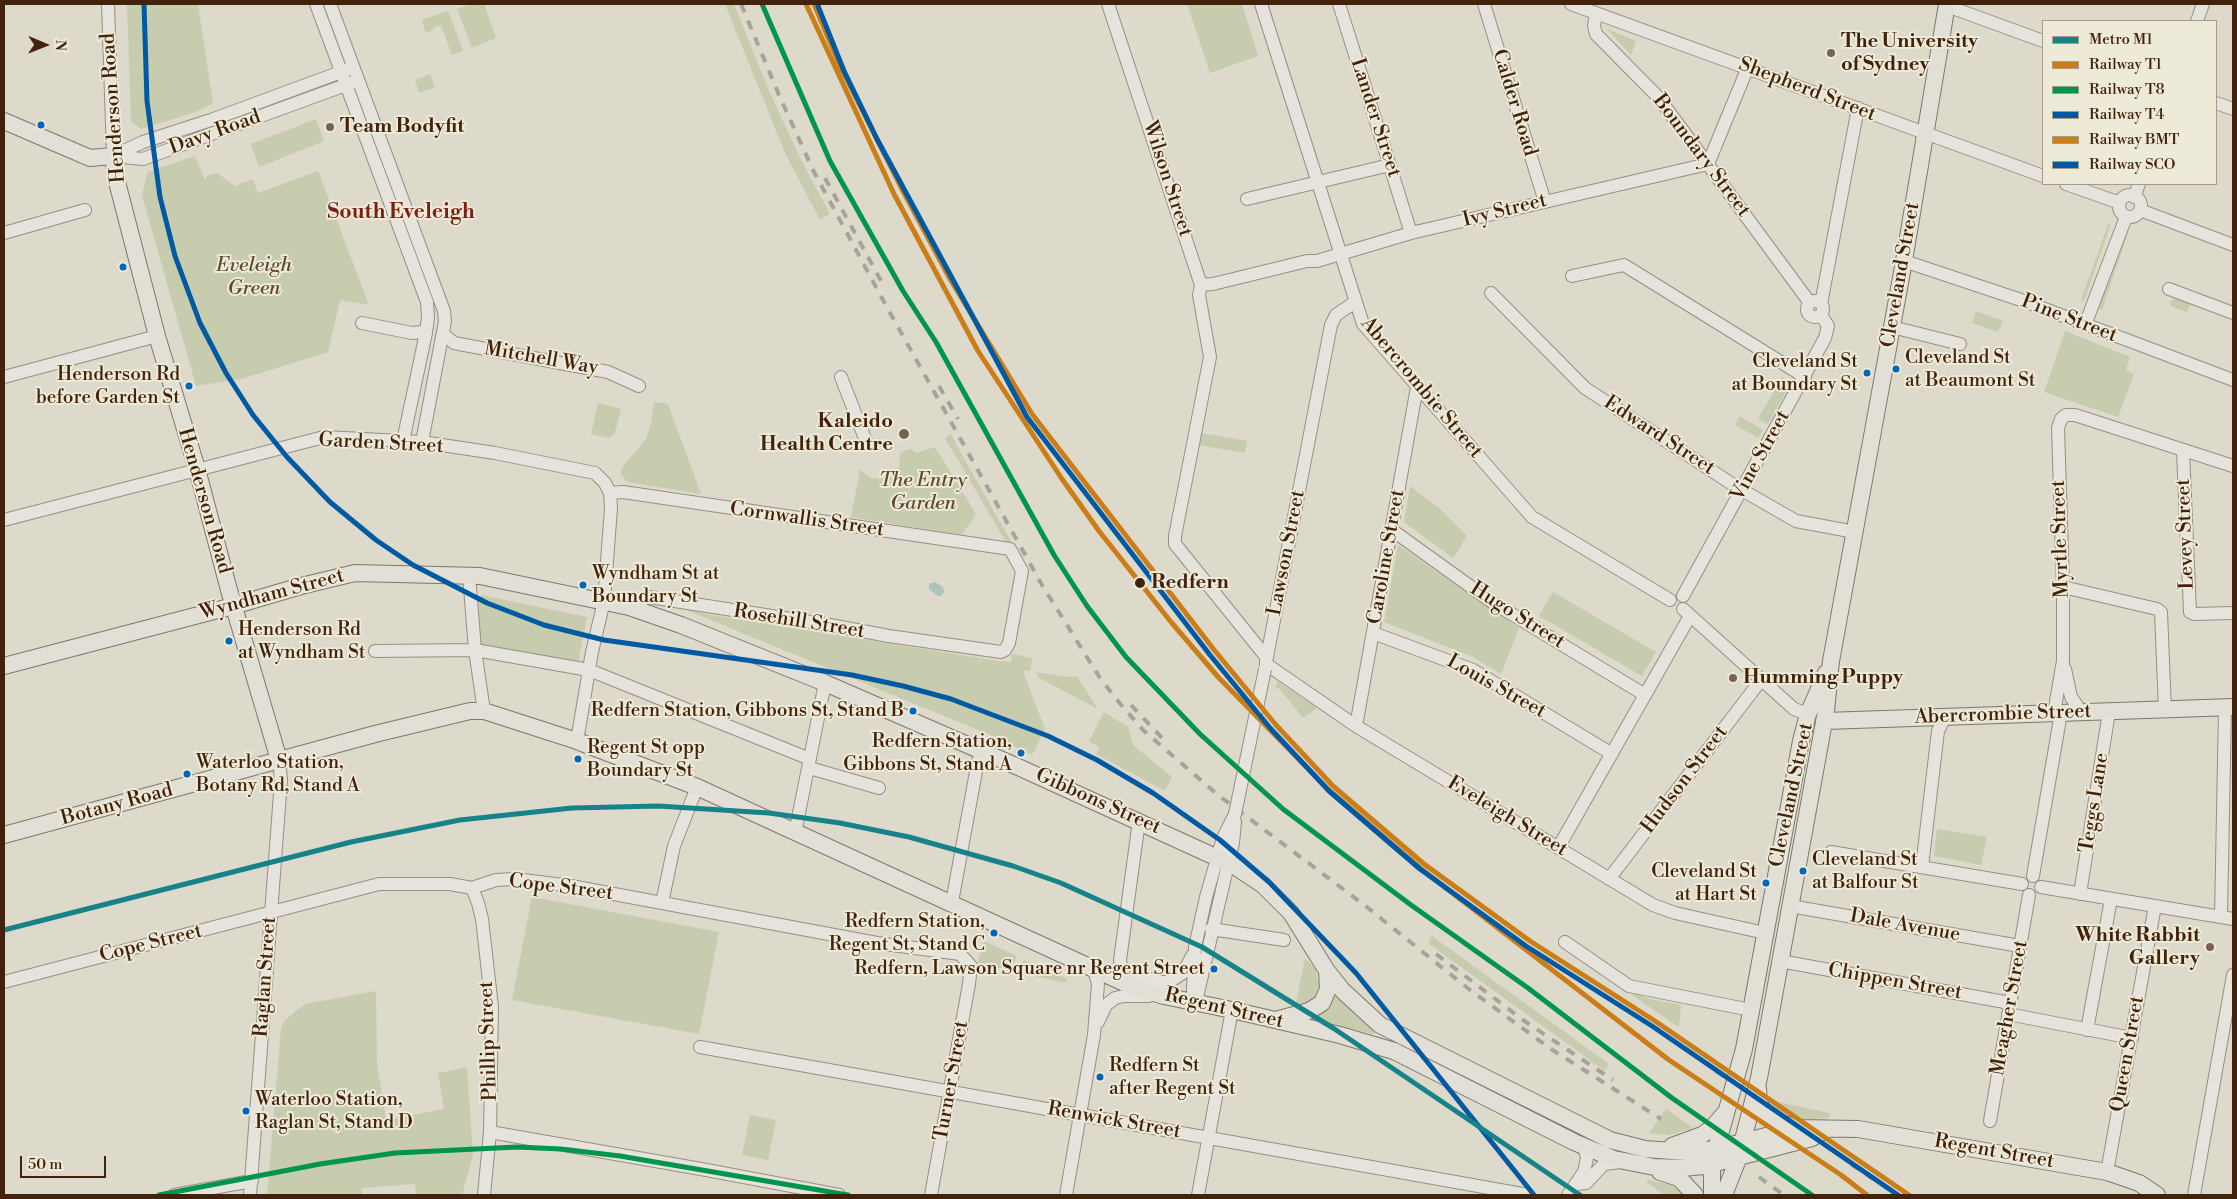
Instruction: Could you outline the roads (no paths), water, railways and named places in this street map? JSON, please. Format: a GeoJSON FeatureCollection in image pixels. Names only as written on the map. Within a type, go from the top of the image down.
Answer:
{"type":"FeatureCollection","features":[{"type":"Feature","properties":{"kind":"main road","name":"Cleveland Street"},"geometry":{"type":"LineString","coordinates":[[1724,1195],[1738,1159],[1758,1081],[1824,721],[1831,662],[1904,261],[1947,4]]}},
{"type":"Feature","properties":{"kind":"main road"},"geometry":{"type":"LineString","coordinates":[[4,121],[90,158],[113,156]]}},
{"type":"Feature","properties":{"kind":"main road","name":"Henderson Road"},"geometry":{"type":"LineString","coordinates":[[113,156],[117,182],[157,336],[197,469],[233,606],[279,760]]}},
{"type":"Feature","properties":{"kind":"main road","name":"Wyndham Street"},"geometry":{"type":"LineString","coordinates":[[4,666],[356,573],[469,575],[604,601]]}},
{"type":"Feature","properties":{"kind":"main road","name":"Gibbons Street"},"geometry":{"type":"LineString","coordinates":[[604,601],[629,607],[681,625],[825,683],[989,754],[1222,859],[1263,885],[1285,906],[1302,928],[1327,971]]}},
{"type":"Feature","properties":{"kind":"main road","name":"Cleveland Street"},"geometry":{"type":"LineString","coordinates":[[1712,1195],[1715,1156],[1742,1057],[1796,764],[1808,714],[1831,662]]}},
{"type":"Feature","properties":{"kind":"main road","name":"Abercrombie Street"},"geometry":{"type":"LineString","coordinates":[[1824,721],[2229,707]]}},
{"type":"Feature","properties":{"kind":"main road","name":"Botany Road"},"geometry":{"type":"LineString","coordinates":[[4,835],[279,760],[470,711],[484,711],[578,741]]}},
{"type":"Feature","properties":{"kind":"main road"},"geometry":{"type":"LineString","coordinates":[[1796,764],[1824,721]]}},
{"type":"Feature","properties":{"kind":"main road","name":"Regent Street"},"geometry":{"type":"LineString","coordinates":[[578,741],[697,787],[1108,972],[1131,986],[1164,996],[1340,1035],[1394,1052],[1584,1147],[1631,1164],[1682,1168],[1715,1156],[1742,1142],[1797,1128],[1842,1128],[1874,1131],[2107,1172],[2139,1183],[2157,1195]]}},
{"type":"Feature","properties":{"kind":"main road"},"geometry":{"type":"LineString","coordinates":[[1275,1020],[1309,1012],[1322,1003],[1328,990],[1327,971]]}},
{"type":"Feature","properties":{"kind":"main road","name":"Regent Street"},"geometry":{"type":"LineString","coordinates":[[1327,971],[1360,1009],[1396,1035],[1610,1140],[1645,1150],[1686,1152],[1738,1159],[1812,1138],[1827,1129]]}},
{"type":"Feature","properties":{"kind":"main road"},"geometry":{"type":"LineString","coordinates":[[1758,1081],[1759,1103],[1765,1113],[1773,1120],[1797,1128]]}},
{"type":"Feature","properties":{"kind":"main road"},"geometry":{"type":"LineString","coordinates":[[1645,1150],[1681,1144],[1702,1135],[1718,1121],[1730,1103]]}},
{"type":"Feature","properties":{"kind":"main road"},"geometry":{"type":"LineString","coordinates":[[1631,1164],[1675,1176],[1690,1188],[1695,1195]]}},
{"type":"Feature","properties":{"kind":"street","name":"Henderson Road"},"geometry":{"type":"LineString","coordinates":[[108,4],[113,156]]}},
{"type":"Feature","properties":{"kind":"street"},"geometry":{"type":"LineString","coordinates":[[316,4],[427,302],[426,333],[403,441]]}},
{"type":"Feature","properties":{"kind":"street"},"geometry":{"type":"LineString","coordinates":[[330,4],[442,304],[445,321],[422,442]]}},
{"type":"Feature","properties":{"kind":"street","name":"Wilson Street"},"geometry":{"type":"LineString","coordinates":[[1108,4],[1201,285],[1199,295],[1210,357]]}},
{"type":"Feature","properties":{"kind":"street","name":"Abercrombie Street"},"geometry":{"type":"LineString","coordinates":[[1261,4],[1363,324],[1532,517],[1676,598]]}},
{"type":"Feature","properties":{"kind":"street","name":"Lander Street"},"geometry":{"type":"LineString","coordinates":[[1339,4],[1411,233]]}},
{"type":"Feature","properties":{"kind":"street","name":"Calder Road"},"geometry":{"type":"LineString","coordinates":[[1484,4],[1545,202]]}},
{"type":"Feature","properties":{"kind":"street","name":"Shepherd Street"},"geometry":{"type":"LineString","coordinates":[[1571,4],[2042,176]]}},
{"type":"Feature","properties":{"kind":"street"},"geometry":{"type":"LineString","coordinates":[[1947,4],[2042,41]]}},
{"type":"Feature","properties":{"kind":"street"},"geometry":{"type":"LineString","coordinates":[[2197,20],[2204,4]]}},
{"type":"Feature","properties":{"kind":"street","name":"Boundary Street"},"geometry":{"type":"LineString","coordinates":[[1596,13],[1594,26],[1596,34],[1658,97],[1817,307]]}},
{"type":"Feature","properties":{"kind":"street","name":"Davy Road"},"geometry":{"type":"LineString","coordinates":[[242,116],[354,67]]}},
{"type":"Feature","properties":{"kind":"street"},"geometry":{"type":"LineString","coordinates":[[1708,164],[1748,67]]}},
{"type":"Feature","properties":{"kind":"street","name":"Davy Road"},"geometry":{"type":"LineString","coordinates":[[113,156],[143,142],[242,116],[358,80]]}},
{"type":"Feature","properties":{"kind":"street"},"geometry":{"type":"LineString","coordinates":[[2217,103],[2233,109]]}},
{"type":"Feature","properties":{"kind":"street","name":"Vine Street"},"geometry":{"type":"LineString","coordinates":[[1676,598],[1742,490],[1828,333],[1828,326],[1817,307],[1858,108]]}},
{"type":"Feature","properties":{"kind":"street","name":"Ivy Street"},"geometry":{"type":"LineString","coordinates":[[1201,285],[1341,254],[1411,233],[1708,164]]}},
{"type":"Feature","properties":{"kind":"street"},"geometry":{"type":"LineString","coordinates":[[1247,199],[1390,165]]}},
{"type":"Feature","properties":{"kind":"street"},"geometry":{"type":"LineString","coordinates":[[2069,185],[2120,202]]}},
{"type":"Feature","properties":{"kind":"street"},"geometry":{"type":"LineString","coordinates":[[2134,197],[2139,185]]}},
{"type":"Feature","properties":{"kind":"street"},"geometry":{"type":"LineString","coordinates":[[2126,217],[2120,211],[2120,202],[2125,197],[2134,197],[2139,202],[2140,210]]}},
{"type":"Feature","properties":{"kind":"street"},"geometry":{"type":"LineString","coordinates":[[4,233],[85,210]]}},
{"type":"Feature","properties":{"kind":"street"},"geometry":{"type":"LineString","coordinates":[[2126,217],[2134,216],[2140,210]]}},
{"type":"Feature","properties":{"kind":"street"},"geometry":{"type":"LineString","coordinates":[[2140,210],[2233,245]]}},
{"type":"Feature","properties":{"kind":"street"},"geometry":{"type":"LineString","coordinates":[[2085,324],[2126,217]]}},
{"type":"Feature","properties":{"kind":"street","name":"Pine Street"},"geometry":{"type":"LineString","coordinates":[[1904,261],[2022,300],[2233,380]]}},
{"type":"Feature","properties":{"kind":"street"},"geometry":{"type":"LineString","coordinates":[[1572,276],[1624,265],[1805,377]]}},
{"type":"Feature","properties":{"kind":"street"},"geometry":{"type":"LineString","coordinates":[[2168,289],[2233,313]]}},
{"type":"Feature","properties":{"kind":"street","name":"Edward Street"},"geometry":{"type":"LineString","coordinates":[[1491,293],[1585,388],[1742,490],[1796,521],[1854,532]]}},
{"type":"Feature","properties":{"kind":"street","name":"Lawson Street"},"geometry":{"type":"LineString","coordinates":[[1222,859],[1232,843],[1235,814],[1266,664],[1331,325],[1336,315],[1355,302]]}},
{"type":"Feature","properties":{"kind":"street"},"geometry":{"type":"LineString","coordinates":[[362,323],[412,333],[422,332]]}},
{"type":"Feature","properties":{"kind":"street"},"geometry":{"type":"LineString","coordinates":[[1892,327],[1960,344]]}},
{"type":"Feature","properties":{"kind":"street"},"geometry":{"type":"LineString","coordinates":[[4,378],[157,336]]}},
{"type":"Feature","properties":{"kind":"street","name":"Mitchell Way"},"geometry":{"type":"LineString","coordinates":[[442,336],[447,337],[454,343],[608,372],[639,386]]}},
{"type":"Feature","properties":{"kind":"street","name":"Eveleigh Street"},"geometry":{"type":"LineString","coordinates":[[1210,357],[1175,544],[1266,664],[1356,726],[1654,905],[1674,913],[1765,933]]}},
{"type":"Feature","properties":{"kind":"street"},"geometry":{"type":"LineString","coordinates":[[841,377],[866,441]]}},
{"type":"Feature","properties":{"kind":"street","name":"Caroline Street"},"geometry":{"type":"LineString","coordinates":[[1356,726],[1417,387]]}},
{"type":"Feature","properties":{"kind":"street","name":"Myrtle Street"},"geometry":{"type":"LineString","coordinates":[[2058,713],[2063,661],[2063,587],[2058,428],[2063,417],[2070,414],[2079,416],[2183,451]]}},
{"type":"Feature","properties":{"kind":"street","name":"Garden Street"},"geometry":{"type":"LineString","coordinates":[[4,520],[324,437],[422,442],[586,470],[602,478],[610,493]]}},
{"type":"Feature","properties":{"kind":"street"},"geometry":{"type":"LineString","coordinates":[[2183,451],[2233,466]]}},
{"type":"Feature","properties":{"kind":"street","name":"Levey Street"},"geometry":{"type":"LineString","coordinates":[[2183,451],[2188,608],[2194,614],[2233,613]]}},
{"type":"Feature","properties":{"kind":"street","name":"Cornwallis Street"},"geometry":{"type":"LineString","coordinates":[[610,493],[622,492],[1004,548]]}},
{"type":"Feature","properties":{"kind":"street"},"geometry":{"type":"LineString","coordinates":[[578,741],[589,670],[604,601],[611,508],[610,493]]}},
{"type":"Feature","properties":{"kind":"street","name":"Hugo Street"},"geometry":{"type":"LineString","coordinates":[[1392,530],[1492,602],[1646,695]]}},
{"type":"Feature","properties":{"kind":"street","name":"Rosehill Street"},"geometry":{"type":"LineString","coordinates":[[629,607],[649,597],[1001,652],[1008,647],[1022,571],[1010,549],[1004,548]]}},
{"type":"Feature","properties":{"kind":"street"},"geometry":{"type":"LineString","coordinates":[[469,575],[475,650],[484,711]]}},
{"type":"Feature","properties":{"kind":"street","name":"Levey Street"},"geometry":{"type":"LineString","coordinates":[[2063,587],[2157,609],[2161,612],[2165,710]]}},
{"type":"Feature","properties":{"kind":"street"},"geometry":{"type":"LineString","coordinates":[[1558,848],[1646,695],[1687,613],[1686,602],[1676,598]]}},
{"type":"Feature","properties":{"kind":"street"},"geometry":{"type":"LineString","coordinates":[[1687,613],[1794,709],[1808,714]]}},
{"type":"Feature","properties":{"kind":"street","name":"Louis Street"},"geometry":{"type":"LineString","coordinates":[[1373,633],[1472,670],[1612,754]]}},
{"type":"Feature","properties":{"kind":"street"},"geometry":{"type":"LineString","coordinates":[[375,651],[475,650],[589,670],[812,764],[879,788]]}},
{"type":"Feature","properties":{"kind":"street","name":"Myrtle Street"},"geometry":{"type":"LineString","coordinates":[[2063,661],[2071,697],[2082,712]]}},
{"type":"Feature","properties":{"kind":"street","name":"Hudson Street"},"geometry":{"type":"LineString","coordinates":[[1609,879],[1761,680]]}},
{"type":"Feature","properties":{"kind":"street"},"geometry":{"type":"LineString","coordinates":[[796,833],[812,764],[825,683]]}},
{"type":"Feature","properties":{"kind":"street"},"geometry":{"type":"LineString","coordinates":[[2041,887],[2227,918],[2229,707]]}},
{"type":"Feature","properties":{"kind":"street","name":"Teggs Lane"},"geometry":{"type":"LineString","coordinates":[[2080,894],[2109,712]]}},
{"type":"Feature","properties":{"kind":"street"},"geometry":{"type":"LineString","coordinates":[[2033,876],[2058,713]]}},
{"type":"Feature","properties":{"kind":"street"},"geometry":{"type":"LineString","coordinates":[[1922,867],[1931,776],[1938,731],[1945,717]]}},
{"type":"Feature","properties":{"kind":"street"},"geometry":{"type":"LineString","coordinates":[[952,902],[978,761],[982,756],[989,754]]}},
{"type":"Feature","properties":{"kind":"street","name":"Raglan Street"},"geometry":{"type":"LineString","coordinates":[[250,1195],[281,780],[279,760]]}},
{"type":"Feature","properties":{"kind":"street"},"geometry":{"type":"LineString","coordinates":[[662,903],[674,846],[697,787]]}},
{"type":"Feature","properties":{"kind":"street"},"geometry":{"type":"LineString","coordinates":[[1066,1195],[1094,1035],[1096,1000],[1108,972],[1120,960],[1139,821]]}},
{"type":"Feature","properties":{"kind":"street"},"geometry":{"type":"LineString","coordinates":[[1831,852],[1922,867],[2037,894],[2041,887],[2039,880],[2033,876],[2026,878],[2026,890]]}},
{"type":"Feature","properties":{"kind":"street"},"geometry":{"type":"LineString","coordinates":[[1108,972],[1158,982],[1173,981],[1185,971],[1195,947],[1222,859]]}},
{"type":"Feature","properties":{"kind":"street"},"geometry":{"type":"LineString","coordinates":[[1194,1002],[1201,984],[1222,859]]}},
{"type":"Feature","properties":{"kind":"street","name":"Cope Street"},"geometry":{"type":"LineString","coordinates":[[4,982],[380,884],[450,884],[472,888],[496,880],[514,879],[571,886],[877,943],[960,954],[971,966]]}},
{"type":"Feature","properties":{"kind":"street","name":"Phillip Street"},"geometry":{"type":"LineString","coordinates":[[472,888],[482,919],[492,1007],[490,1132],[484,1195]]}},
{"type":"Feature","properties":{"kind":"street","name":"Meagher Street"},"geometry":{"type":"LineString","coordinates":[[1990,1121],[2020,946],[2026,890]]}},
{"type":"Feature","properties":{"kind":"street"},"geometry":{"type":"LineString","coordinates":[[2087,1030],[2111,898]]}},
{"type":"Feature","properties":{"kind":"street","name":"Dale Avenue"},"geometry":{"type":"LineString","coordinates":[[1790,906],[2020,946]]}},
{"type":"Feature","properties":{"kind":"street","name":"Queen Street"},"geometry":{"type":"LineString","coordinates":[[2107,1172],[2155,906]]}},
{"type":"Feature","properties":{"kind":"street"},"geometry":{"type":"LineString","coordinates":[[1211,928],[1284,940]]}},
{"type":"Feature","properties":{"kind":"street"},"geometry":{"type":"LineString","coordinates":[[1565,942],[1629,986],[1750,1010]]}},
{"type":"Feature","properties":{"kind":"street"},"geometry":{"type":"LineString","coordinates":[[1194,1002],[1195,947]]}},
{"type":"Feature","properties":{"kind":"street","name":"Chippen Street"},"geometry":{"type":"LineString","coordinates":[[1780,961],[2009,1009],[2087,1030],[2132,1038]]}},
{"type":"Feature","properties":{"kind":"street","name":"Turner Street"},"geometry":{"type":"LineString","coordinates":[[931,1195],[970,984],[971,966]]}},
{"type":"Feature","properties":{"kind":"street"},"geometry":{"type":"LineString","coordinates":[[2194,1195],[2233,975]]}},
{"type":"Feature","properties":{"kind":"street"},"geometry":{"type":"LineString","coordinates":[[1094,1035],[1102,1011],[1112,1000],[1124,996],[1164,996]]}},
{"type":"Feature","properties":{"kind":"street"},"geometry":{"type":"LineString","coordinates":[[1198,1195],[1232,1010]]}},
{"type":"Feature","properties":{"kind":"street","name":"Renwick Street"},"geometry":{"type":"LineString","coordinates":[[700,1047],[1528,1195]]}},
{"type":"Feature","properties":{"kind":"street"},"geometry":{"type":"LineString","coordinates":[[490,1132],[789,1191],[839,1195]]}},
{"type":"Feature","properties":{"kind":"street"},"geometry":{"type":"LineString","coordinates":[[1572,1192],[1587,1163],[1584,1147]]}},
{"type":"Feature","properties":{"kind":"street"},"geometry":{"type":"LineString","coordinates":[[1572,1192],[1586,1184],[1604,1164],[1631,1164]]}},
{"type":"Feature","properties":{"kind":"street"},"geometry":{"type":"LineString","coordinates":[[174,1195],[252,1181]]}},
{"type":"Feature","properties":{"kind":"water"},"geometry":{"type":"Polygon","coordinates":[[[935,582],[943,587],[944,592],[941,596],[938,596],[929,589],[929,584],[935,582]]]}},
{"type":"Feature","properties":{"kind":"railway"},"geometry":{"type":"LineString","coordinates":[[741,4],[813,170],[884,302],[1042,585],[1100,678],[1122,706],[1143,730],[1218,795],[1363,904],[1470,990],[1551,1049],[1661,1119]]}},
{"type":"Feature","properties":{"kind":"railway"},"geometry":{"type":"LineString","coordinates":[[825,178],[881,281]]}},
{"type":"Feature","properties":{"kind":"railway"},"geometry":{"type":"LineString","coordinates":[[939,386],[958,419]]}},
{"type":"Feature","properties":{"kind":"railway"},"geometry":{"type":"LineString","coordinates":[[1131,705],[1163,739]]}},
{"type":"Feature","properties":{"kind":"railway"},"geometry":{"type":"LineString","coordinates":[[1436,954],[1523,1020],[1613,1080]]}},
{"type":"Feature","properties":{"kind":"railway"},"geometry":{"type":"LineString","coordinates":[[1716,1071],[1726,1078]]}},
{"type":"Feature","properties":{"kind":"railway"},"geometry":{"type":"LineString","coordinates":[[1851,1164],[1897,1195]]}},
{"type":"Feature","properties":{"kind":"railway"},"geometry":{"type":"LineString","coordinates":[[1759,1177],[1784,1195]]}},
{"type":"Feature","properties":{"kind":"metro line","name":"M1"},"geometry":{"type":"LineString","coordinates":[[4,930],[351,842],[460,820],[572,808],[658,806],[769,813],[840,823],[909,837],[1013,866],[1061,883],[1202,947],[1333,1028],[1580,1195]]}},
{"type":"Feature","properties":{"kind":"rail line","name":"T4"},"geometry":{"type":"LineString","coordinates":[[144,4],[147,101],[160,197],[175,256],[200,323],[226,373],[253,415],[287,457],[330,502],[376,540],[413,565],[487,603],[544,625],[604,640],[852,675],[903,686],[951,699],[1048,736],[1097,760],[1153,793],[1220,840],[1269,882],[1356,973],[1534,1195]]}},
{"type":"Feature","properties":{"kind":"rail line","name":"T8"},"geometry":{"type":"LineString","coordinates":[[762,4],[830,161],[903,291],[936,342],[1054,555],[1087,606],[1126,657],[1200,734],[1283,809],[1411,905],[1528,988],[1672,1098],[1812,1195]]}},
{"type":"Feature","properties":{"kind":"rail line","name":"T1"},"geometry":{"type":"LineString","coordinates":[[806,4],[894,194],[978,351],[1062,479],[1099,531],[1171,622],[1219,678],[1330,791],[1420,868],[1669,1060],[1841,1175],[1867,1195]]}},
{"type":"Feature","properties":{"kind":"rail line","name":"BMT"},"geometry":{"type":"LineString","coordinates":[[814,4],[840,66],[903,191],[950,279],[1032,414],[1215,651],[1276,725],[1333,786],[1424,864],[1530,941],[1655,1021],[1909,1195]]}},
{"type":"Feature","properties":{"kind":"rail line","name":"SCO"},"geometry":{"type":"LineString","coordinates":[[818,6],[844,71],[877,139],[1027,417],[1210,655],[1271,729],[1329,791],[1420,869],[1526,946],[1652,1026],[1898,1195]]}},
{"type":"Feature","properties":{"kind":"rail line","name":"T8"},"geometry":{"type":"LineString","coordinates":[[159,1195],[320,1164],[395,1153],[517,1147],[561,1149],[620,1156],[848,1195]]}},
{"type":"Feature","properties":{"kind":"place","name":"The University of Sydney"},"geometry":{"type":"Point","coordinates":[1831,53]}},
{"type":"Feature","properties":{"kind":"place","name":"Team Bodyfit"},"geometry":{"type":"Point","coordinates":[330,127]}},
{"type":"Feature","properties":{"kind":"place","name":"Cleveland St at Beaumont St"},"geometry":{"type":"Point","coordinates":[1896,369]}},
{"type":"Feature","properties":{"kind":"place","name":"Cleveland St at Boundary St"},"geometry":{"type":"Point","coordinates":[1867,373]}},
{"type":"Feature","properties":{"kind":"place","name":"Henderson Rd before Garden St"},"geometry":{"type":"Point","coordinates":[189,386]}},
{"type":"Feature","properties":{"kind":"place","name":"Kaleido Health Centre"},"geometry":{"type":"Point","coordinates":[904,434]}},
{"type":"Feature","properties":{"kind":"place","name":"Redfern"},"geometry":{"type":"Point","coordinates":[1140,583]}},
{"type":"Feature","properties":{"kind":"place","name":"Wyndham St at Boundary St"},"geometry":{"type":"Point","coordinates":[583,585]}},
{"type":"Feature","properties":{"kind":"place","name":"Henderson Rd at Wyndham St"},"geometry":{"type":"Point","coordinates":[229,641]}},
{"type":"Feature","properties":{"kind":"place","name":"Humming Puppy"},"geometry":{"type":"Point","coordinates":[1733,678]}},
{"type":"Feature","properties":{"kind":"place","name":"Redfern Station, Gibbons St, Stand B"},"geometry":{"type":"Point","coordinates":[913,711]}},
{"type":"Feature","properties":{"kind":"place","name":"Redfern Station, Gibbons St, Stand A"},"geometry":{"type":"Point","coordinates":[1021,753]}},
{"type":"Feature","properties":{"kind":"place","name":"Regent St opp Boundary St"},"geometry":{"type":"Point","coordinates":[578,759]}},
{"type":"Feature","properties":{"kind":"place","name":"Waterloo Station, Botany Rd, Stand A"},"geometry":{"type":"Point","coordinates":[187,774]}},
{"type":"Feature","properties":{"kind":"place","name":"Cleveland St at Balfour St"},"geometry":{"type":"Point","coordinates":[1803,871]}},
{"type":"Feature","properties":{"kind":"place","name":"Cleveland St at Hart St"},"geometry":{"type":"Point","coordinates":[1766,883]}},
{"type":"Feature","properties":{"kind":"place","name":"Redfern Station, Regent St, Stand C"},"geometry":{"type":"Point","coordinates":[994,933]}},
{"type":"Feature","properties":{"kind":"place","name":"White Rabbit Gallery"},"geometry":{"type":"Point","coordinates":[2210,947]}},
{"type":"Feature","properties":{"kind":"place","name":"Redfern, Lawson Square nr Regent Street"},"geometry":{"type":"Point","coordinates":[1214,969]}},
{"type":"Feature","properties":{"kind":"place","name":"Redfern St after Regent St"},"geometry":{"type":"Point","coordinates":[1100,1077]}},
{"type":"Feature","properties":{"kind":"place","name":"Waterloo Station, Raglan St, Stand D"},"geometry":{"type":"Point","coordinates":[246,1111]}},
{"type":"Feature","properties":{"kind":"district","name":"South Eveleigh"},"geometry":{"type":"Point","coordinates":[401,213]}},
{"type":"Feature","properties":{"kind":"park label","name":"Eveleigh Green"},"geometry":{"type":"Point","coordinates":[254,278]}},
{"type":"Feature","properties":{"kind":"park label","name":"The Entry Garden"},"geometry":{"type":"Point","coordinates":[923,492]}}]}
